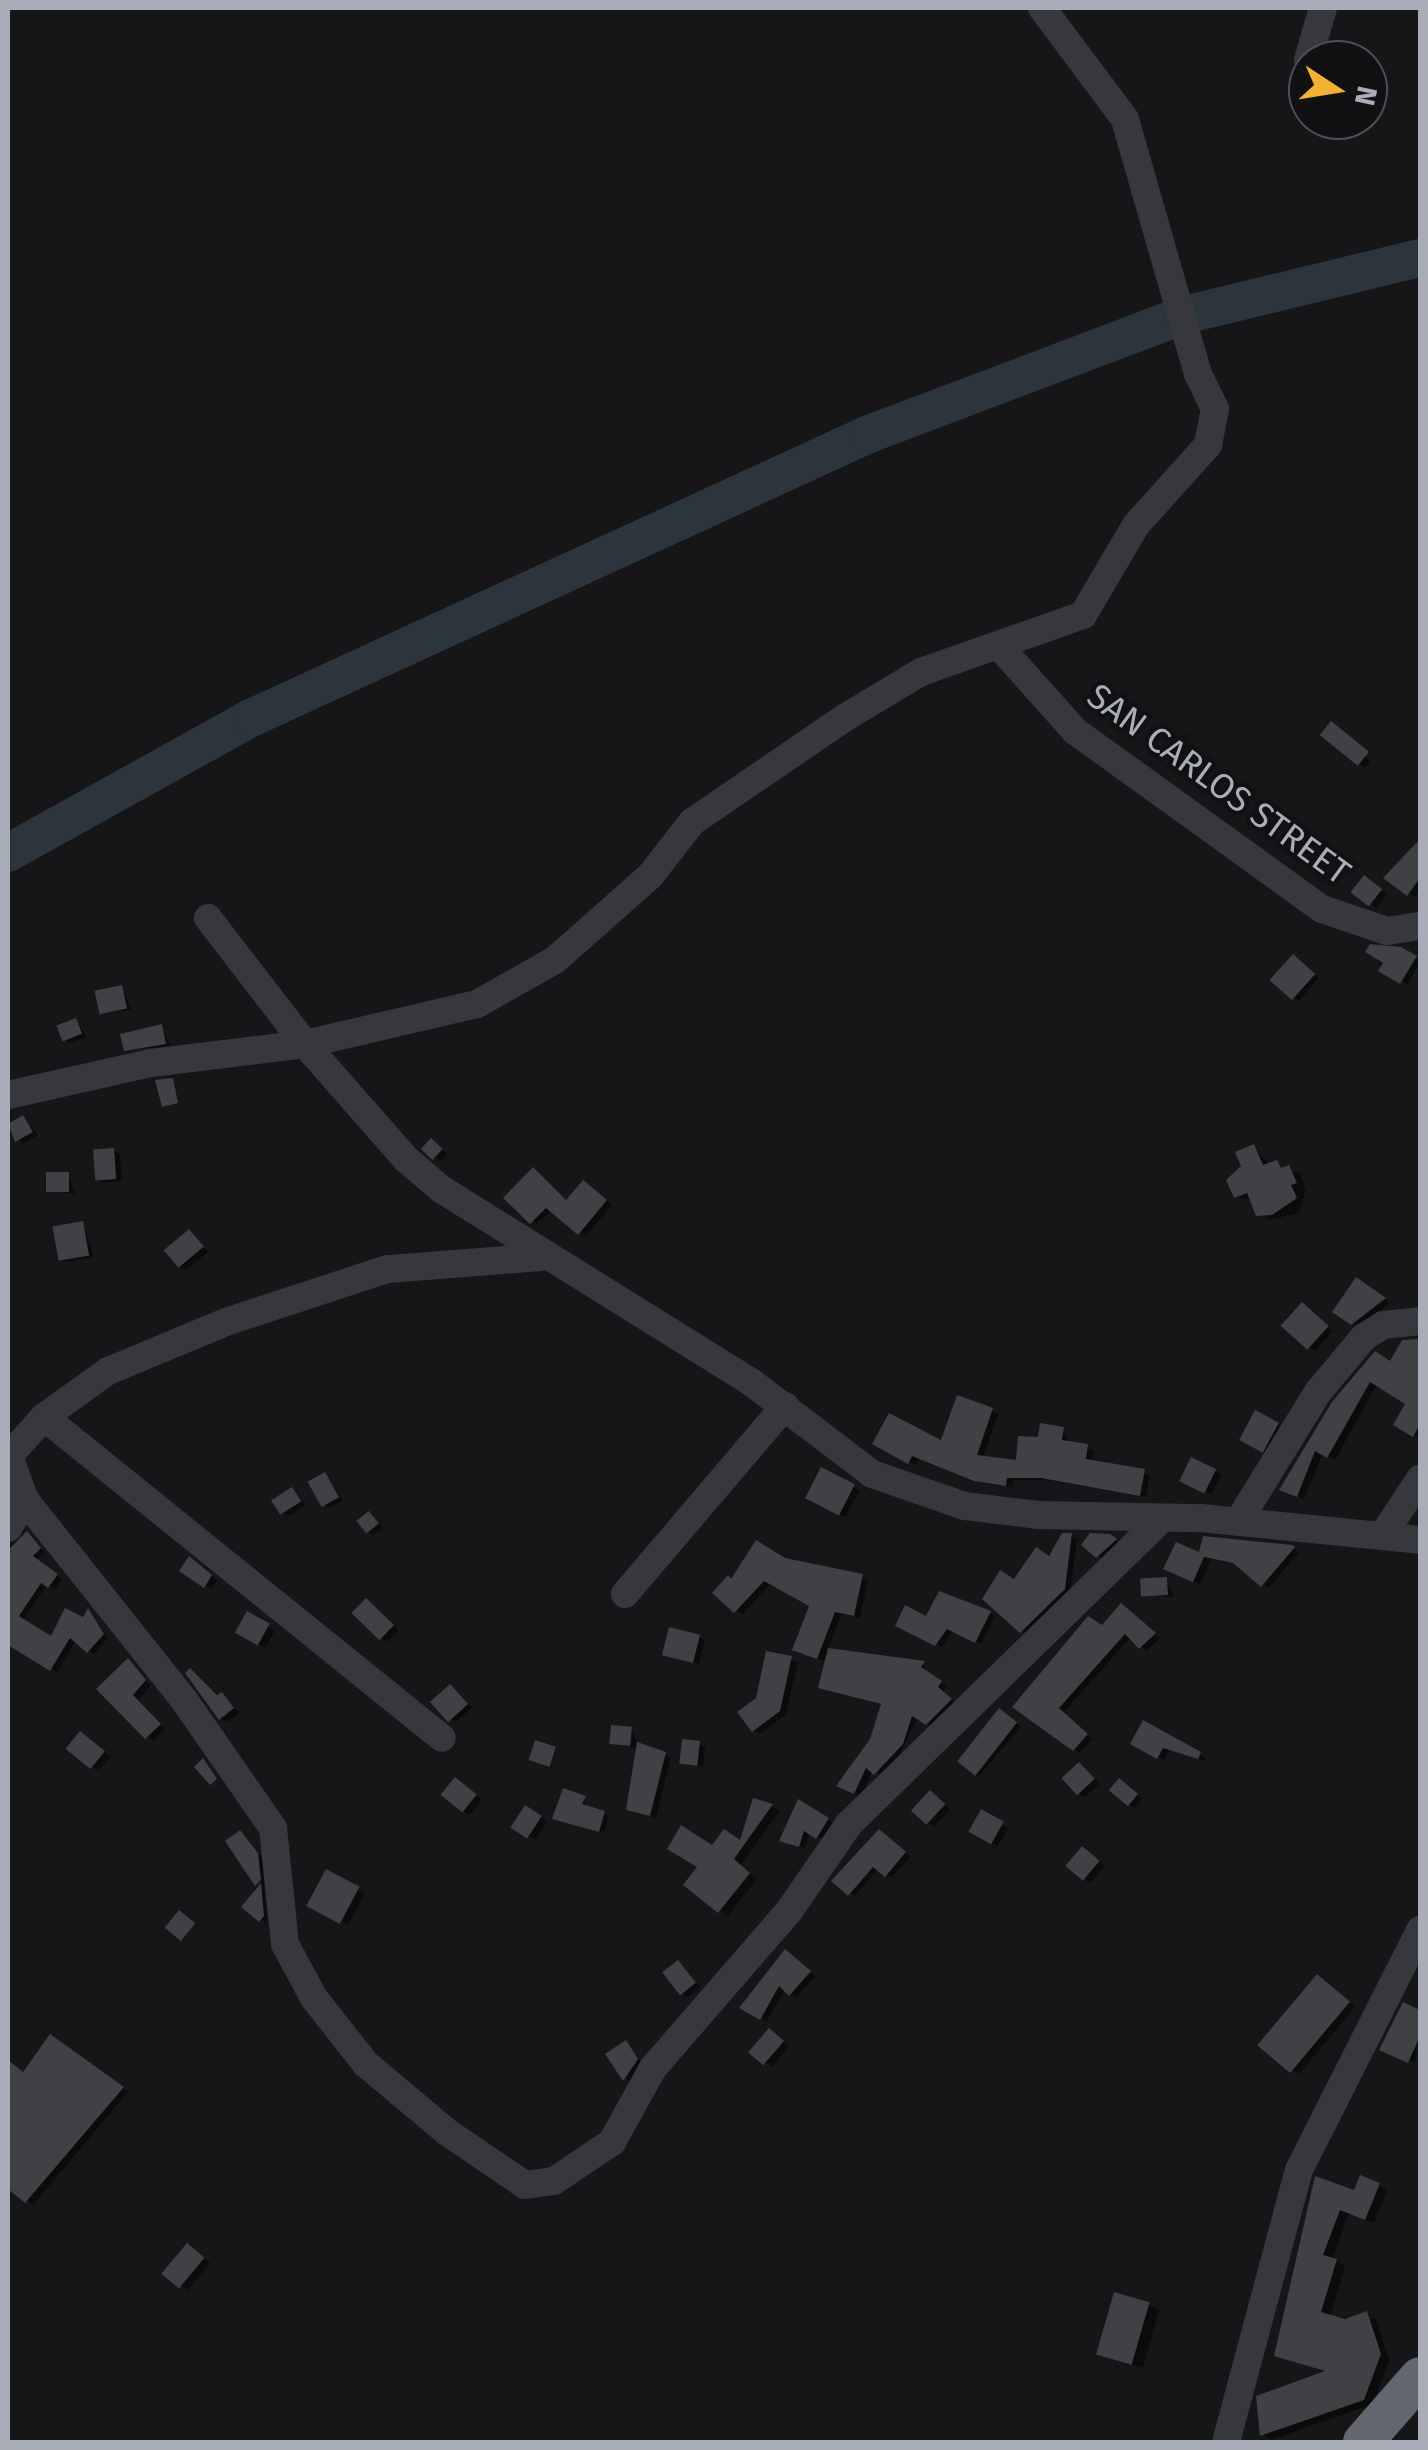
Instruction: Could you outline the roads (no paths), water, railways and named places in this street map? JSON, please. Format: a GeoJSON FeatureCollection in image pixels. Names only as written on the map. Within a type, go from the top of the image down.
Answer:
{"type":"FeatureCollection","features":[{"type":"Feature","properties":{"kind":"highway"},"geometry":{"type":"LineString","coordinates":[[1364,2442],[1420,2377]]}},
{"type":"Feature","properties":{"kind":"street"},"geometry":{"type":"LineString","coordinates":[[8,1095],[152,1064],[306,1044],[477,1004],[522,983],[650,876],[692,822],[720,801],[920,672],[1082,615],[1136,526],[1216,428],[1125,119],[1042,8]]}},
{"type":"Feature","properties":{"kind":"street"},"geometry":{"type":"LineString","coordinates":[[1313,40],[1323,8]]}},
{"type":"Feature","properties":{"kind":"street","name":"SAN CARLOS STREET"},"geometry":{"type":"LineString","coordinates":[[1000,647],[1075,731],[1322,909],[1387,931],[1420,926]]}},
{"type":"Feature","properties":{"kind":"street"},"geometry":{"type":"LineString","coordinates":[[208,918],[306,1044],[407,1160],[541,1256],[785,1406],[872,1474],[920,1492],[1038,1515],[1238,1522],[1385,1532],[1420,1540]]}},
{"type":"Feature","properties":{"kind":"street"},"geometry":{"type":"LineString","coordinates":[[541,1256],[387,1268],[226,1322],[108,1370],[44,1417],[14,1446],[8,1462],[25,1500],[184,1700],[272,1828],[285,1944],[314,1998],[366,2064],[447,2132],[525,2185],[554,2181],[612,2142],[653,2068],[789,1911],[849,1824],[1162,1518]]}},
{"type":"Feature","properties":{"kind":"street"},"geometry":{"type":"LineString","coordinates":[[1238,1522],[1318,1392],[1364,1337],[1383,1325],[1420,1320]]}},
{"type":"Feature","properties":{"kind":"street"},"geometry":{"type":"LineString","coordinates":[[624,1594],[785,1406]]}},
{"type":"Feature","properties":{"kind":"street"},"geometry":{"type":"LineString","coordinates":[[44,1417],[442,1738]]}},
{"type":"Feature","properties":{"kind":"street"},"geometry":{"type":"LineString","coordinates":[[1385,1532],[1420,1480]]}},
{"type":"Feature","properties":{"kind":"street"},"geometry":{"type":"LineString","coordinates":[[8,1528],[25,1500]]}},
{"type":"Feature","properties":{"kind":"street"},"geometry":{"type":"LineString","coordinates":[[1226,2442],[1299,2170],[1420,1930]]}},
{"type":"Feature","properties":{"kind":"waterway"},"geometry":{"type":"LineString","coordinates":[[8,853],[251,718],[869,434],[1184,315],[1420,258]]}}]}
